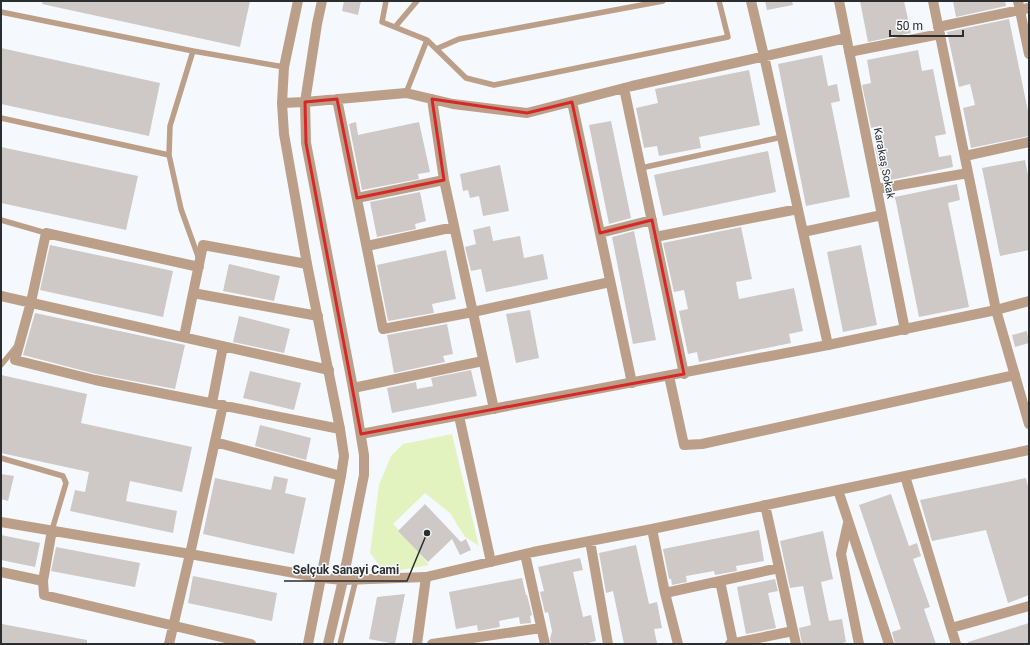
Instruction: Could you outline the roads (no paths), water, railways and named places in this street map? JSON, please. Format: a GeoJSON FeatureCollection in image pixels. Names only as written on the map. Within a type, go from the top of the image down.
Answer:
{"type":"FeatureCollection","features":[{"type":"Feature","properties":{"kind":"street"},"geometry":{"type":"LineString","coordinates":[[298,1],[284,67],[282,103],[284,134],[307,264],[329,370],[344,456],[322,578],[308,644]]}},
{"type":"Feature","properties":{"kind":"street"},"geometry":{"type":"LineString","coordinates":[[322,1],[305,102],[306,144],[353,388],[364,456],[364,476],[343,580],[328,644]]}},
{"type":"Feature","properties":{"kind":"street"},"geometry":{"type":"LineString","coordinates":[[751,1],[828,345]]}},
{"type":"Feature","properties":{"kind":"street","name":"Karakaş Sokak"},"geometry":{"type":"LineString","coordinates":[[838,1],[905,330]]}},
{"type":"Feature","properties":{"kind":"street"},"geometry":{"type":"LineString","coordinates":[[933,1],[996,310],[1029,424]]}},
{"type":"Feature","properties":{"kind":"street"},"geometry":{"type":"LineString","coordinates":[[849,52],[939,31],[1023,7],[1029,54]]}},
{"type":"Feature","properties":{"kind":"street"},"geometry":{"type":"LineString","coordinates":[[282,103],[406,93],[453,104],[528,113],[624,88],[846,38]]}},
{"type":"Feature","properties":{"kind":"street"},"geometry":{"type":"LineString","coordinates":[[624,88],[684,374]]}},
{"type":"Feature","properties":{"kind":"street"},"geometry":{"type":"LineString","coordinates":[[336,99],[383,329],[473,312],[610,282]]}},
{"type":"Feature","properties":{"kind":"street"},"geometry":{"type":"LineString","coordinates":[[432,99],[444,180],[494,410]]}},
{"type":"Feature","properties":{"kind":"street"},"geometry":{"type":"LineString","coordinates":[[572,102],[632,384]]}},
{"type":"Feature","properties":{"kind":"street"},"geometry":{"type":"LineString","coordinates":[[965,156],[1029,142]]}},
{"type":"Feature","properties":{"kind":"street"},"geometry":{"type":"LineString","coordinates":[[877,189],[968,173]]}},
{"type":"Feature","properties":{"kind":"street"},"geometry":{"type":"LineString","coordinates":[[357,198],[444,180]]}},
{"type":"Feature","properties":{"kind":"street"},"geometry":{"type":"LineString","coordinates":[[655,237],[798,209]]}},
{"type":"Feature","properties":{"kind":"street"},"geometry":{"type":"LineString","coordinates":[[803,232],[882,215]]}},
{"type":"Feature","properties":{"kind":"street"},"geometry":{"type":"LineString","coordinates":[[600,233],[652,220]]}},
{"type":"Feature","properties":{"kind":"street"},"geometry":{"type":"LineString","coordinates":[[367,246],[454,227]]}},
{"type":"Feature","properties":{"kind":"street"},"geometry":{"type":"LineString","coordinates":[[199,264],[46,233],[31,302],[16,360],[95,380],[340,429]]}},
{"type":"Feature","properties":{"kind":"street"},"geometry":{"type":"LineString","coordinates":[[184,337],[203,245],[307,264]]}},
{"type":"Feature","properties":{"kind":"street"},"geometry":{"type":"LineString","coordinates":[[193,293],[318,316]]}},
{"type":"Feature","properties":{"kind":"street"},"geometry":{"type":"LineString","coordinates":[[361,434],[632,384],[905,330],[1026,302],[1029,294]]}},
{"type":"Feature","properties":{"kind":"street"},"geometry":{"type":"LineString","coordinates":[[1,296],[329,370]]}},
{"type":"Feature","properties":{"kind":"street"},"geometry":{"type":"LineString","coordinates":[[212,403],[223,346]]}},
{"type":"Feature","properties":{"kind":"street"},"geometry":{"type":"LineString","coordinates":[[353,388],[483,361]]}},
{"type":"Feature","properties":{"kind":"street"},"geometry":{"type":"LineString","coordinates":[[669,376],[684,445],[702,444],[1015,375]]}},
{"type":"Feature","properties":{"kind":"street"},"geometry":{"type":"LineString","coordinates":[[169,644],[223,405]]}},
{"type":"Feature","properties":{"kind":"street"},"geometry":{"type":"LineString","coordinates":[[459,416],[491,562]]}},
{"type":"Feature","properties":{"kind":"street"},"geometry":{"type":"LineString","coordinates":[[215,442],[340,476]]}},
{"type":"Feature","properties":{"kind":"street"},"geometry":{"type":"LineString","coordinates":[[1,522],[322,578],[343,580],[426,577],[525,554],[1029,450]]}},
{"type":"Feature","properties":{"kind":"street"},"geometry":{"type":"LineString","coordinates":[[905,476],[956,644]]}},
{"type":"Feature","properties":{"kind":"street"},"geometry":{"type":"LineString","coordinates":[[838,490],[889,644]]}},
{"type":"Feature","properties":{"kind":"street"},"geometry":{"type":"LineString","coordinates":[[765,505],[796,644]]}},
{"type":"Feature","properties":{"kind":"street"},"geometry":{"type":"LineString","coordinates":[[848,521],[841,554],[859,644]]}},
{"type":"Feature","properties":{"kind":"street"},"geometry":{"type":"LineString","coordinates":[[652,529],[665,593],[678,644]]}},
{"type":"Feature","properties":{"kind":"street"},"geometry":{"type":"LineString","coordinates":[[52,530],[43,581],[44,595],[251,644]]}},
{"type":"Feature","properties":{"kind":"street"},"geometry":{"type":"LineString","coordinates":[[590,541],[608,644]]}},
{"type":"Feature","properties":{"kind":"street"},"geometry":{"type":"LineString","coordinates":[[525,554],[545,644]]}},
{"type":"Feature","properties":{"kind":"street"},"geometry":{"type":"LineString","coordinates":[[665,593],[779,568]]}},
{"type":"Feature","properties":{"kind":"street"},"geometry":{"type":"LineString","coordinates":[[1,572],[43,581]]}},
{"type":"Feature","properties":{"kind":"street"},"geometry":{"type":"LineString","coordinates":[[417,644],[426,577]]}},
{"type":"Feature","properties":{"kind":"street"},"geometry":{"type":"LineString","coordinates":[[720,581],[732,644],[793,631]]}},
{"type":"Feature","properties":{"kind":"street"},"geometry":{"type":"LineString","coordinates":[[951,628],[1029,606]]}},
{"type":"Feature","properties":{"kind":"street"},"geometry":{"type":"LineString","coordinates":[[432,644],[541,628]]}},
{"type":"Feature","properties":{"kind":"lane"},"geometry":{"type":"LineString","coordinates":[[386,1],[382,22],[427,40],[466,78],[494,85],[728,37],[719,1]]}},
{"type":"Feature","properties":{"kind":"lane"},"geometry":{"type":"LineString","coordinates":[[395,27],[417,1]]}},
{"type":"Feature","properties":{"kind":"lane"},"geometry":{"type":"LineString","coordinates":[[436,49],[459,39],[663,1]]}},
{"type":"Feature","properties":{"kind":"lane"},"geometry":{"type":"LineString","coordinates":[[1,12],[193,51],[284,67]]}},
{"type":"Feature","properties":{"kind":"lane"},"geometry":{"type":"LineString","coordinates":[[406,93],[427,40]]}},
{"type":"Feature","properties":{"kind":"lane"},"geometry":{"type":"LineString","coordinates":[[193,51],[170,126],[170,155],[181,209],[199,264]]}},
{"type":"Feature","properties":{"kind":"lane"},"geometry":{"type":"LineString","coordinates":[[1,118],[170,155]]}},
{"type":"Feature","properties":{"kind":"lane"},"geometry":{"type":"LineString","coordinates":[[641,168],[782,137]]}},
{"type":"Feature","properties":{"kind":"lane"},"geometry":{"type":"LineString","coordinates":[[1,220],[46,233]]}},
{"type":"Feature","properties":{"kind":"lane"},"geometry":{"type":"LineString","coordinates":[[1,365],[20,342]]}},
{"type":"Feature","properties":{"kind":"lane"},"geometry":{"type":"LineString","coordinates":[[1,458],[63,476],[66,483],[52,530]]}},
{"type":"Feature","properties":{"kind":"lane"},"geometry":{"type":"LineString","coordinates":[[340,644],[356,579]]}},
{"type":"Feature","properties":{"kind":"place","name":"Selçuk Sanayi Cami"},"geometry":{"type":"Point","coordinates":[427,533]}}]}
